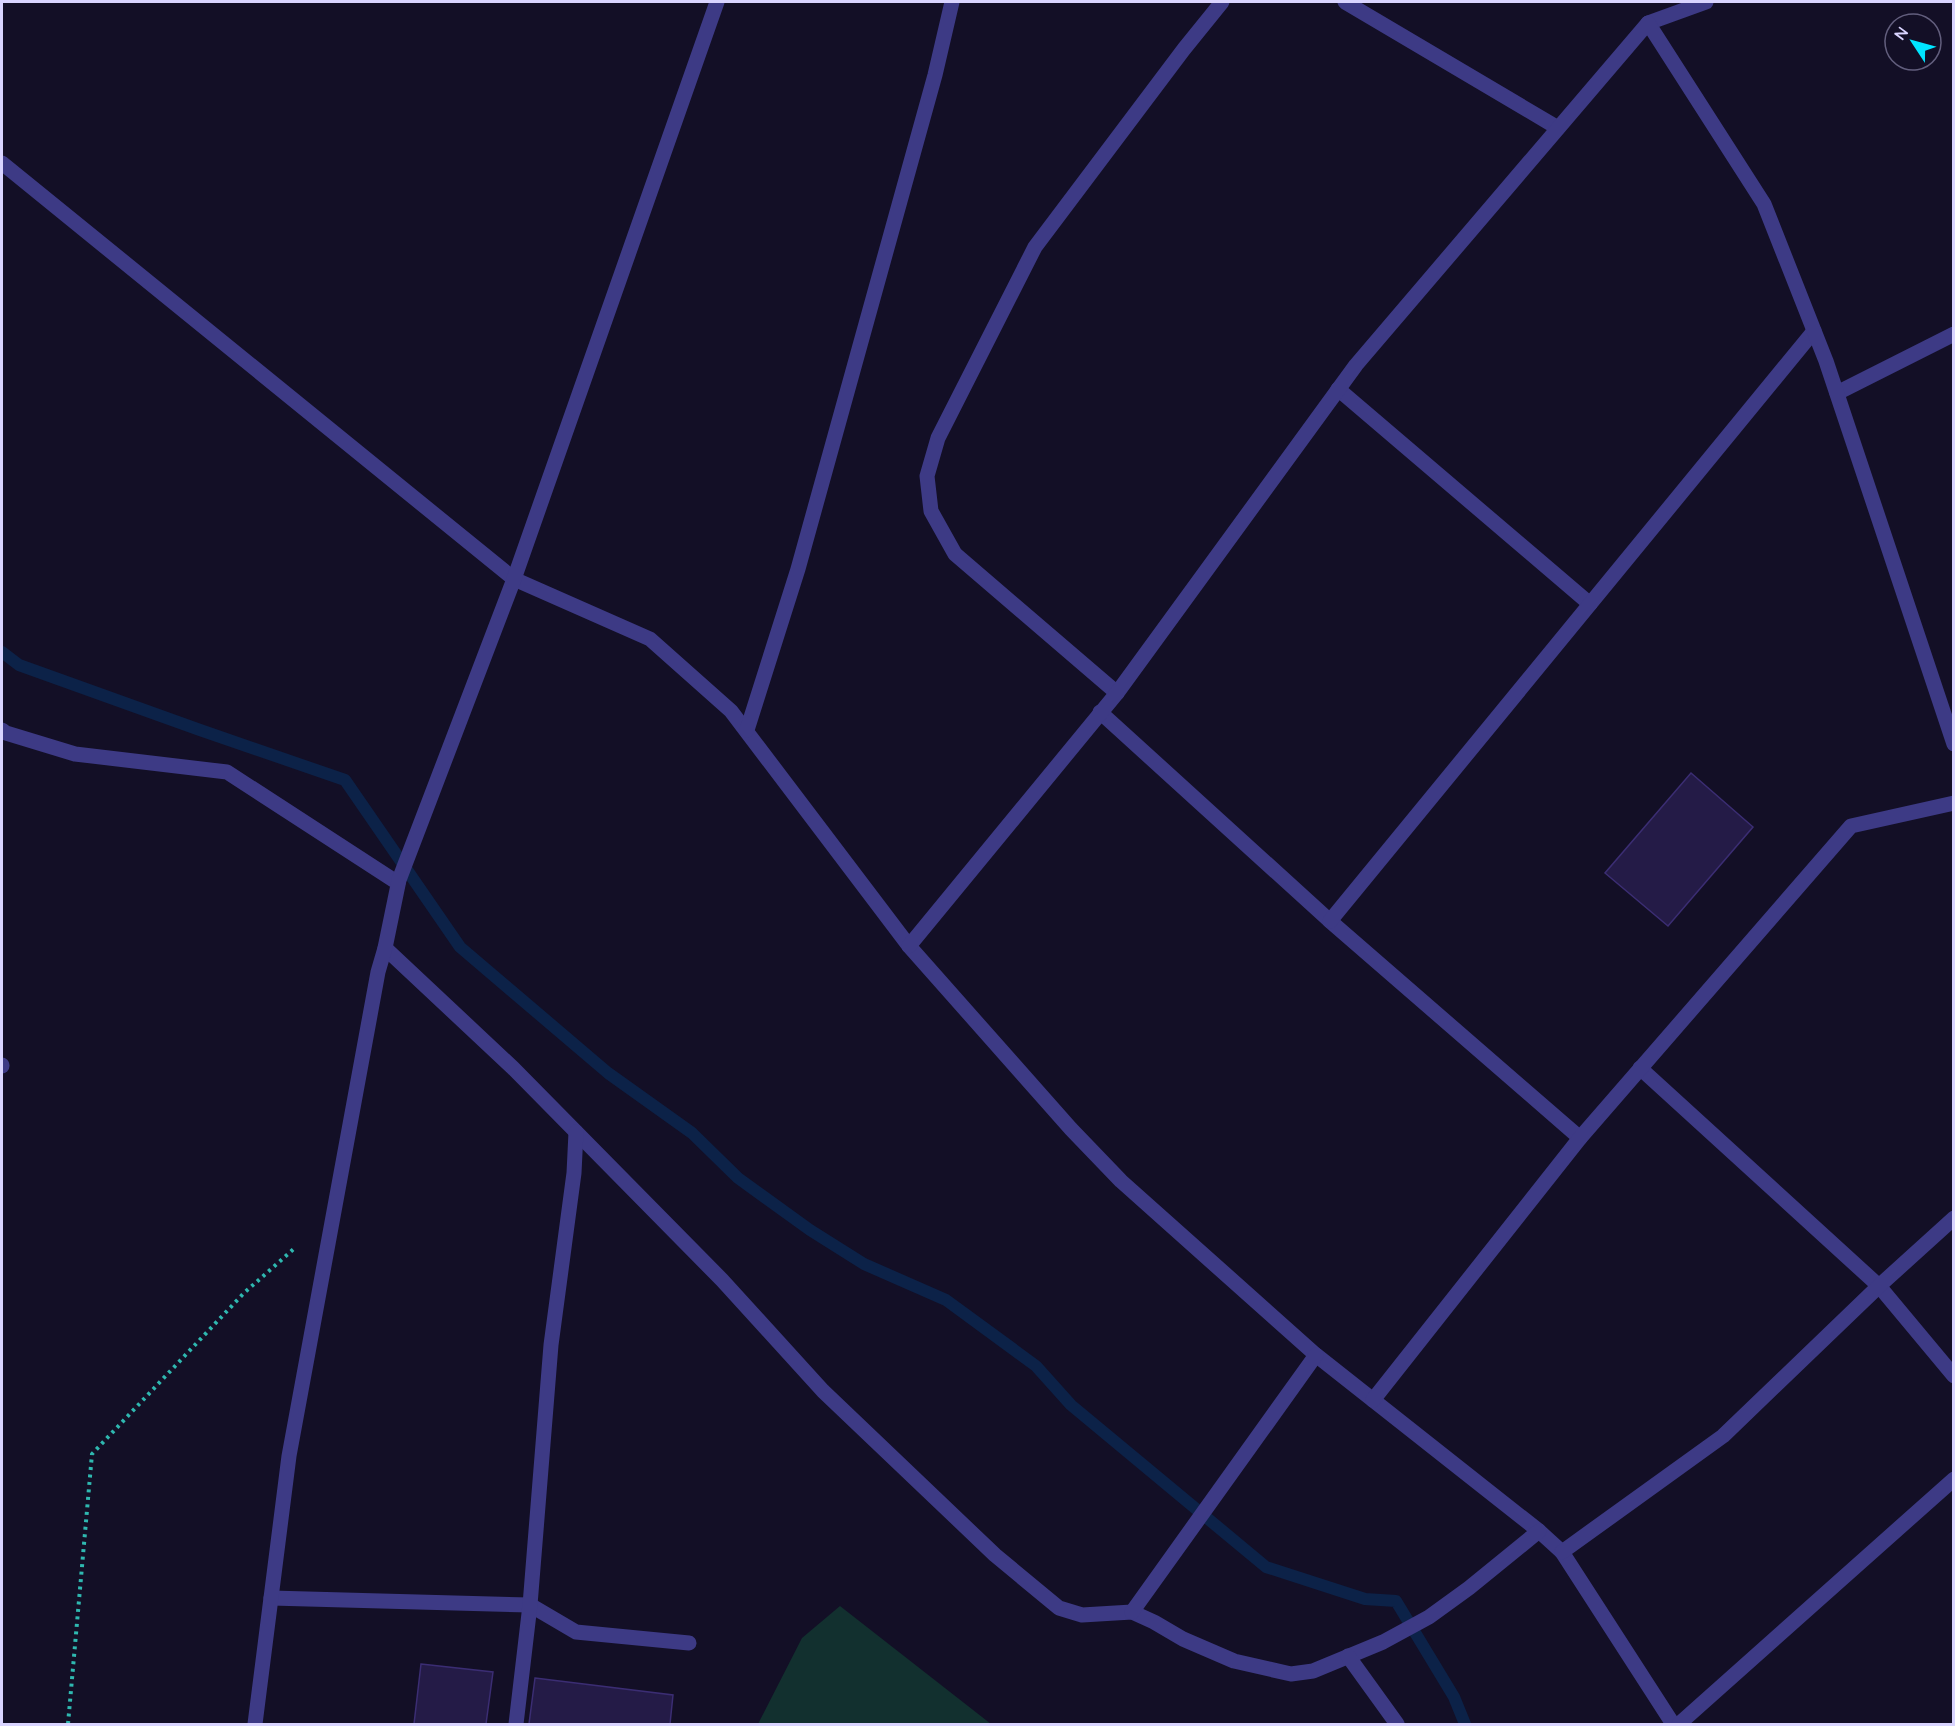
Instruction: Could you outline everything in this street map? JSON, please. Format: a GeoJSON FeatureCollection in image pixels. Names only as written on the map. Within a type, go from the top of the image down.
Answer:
{"type":"FeatureCollection","features":[{"type":"Feature","properties":{"kind":"street"},"geometry":{"type":"LineString","coordinates":[[255,1725],[289,1456],[378,972],[398,881],[514,579],[717,2]]}},
{"type":"Feature","properties":{"kind":"street"},"geometry":{"type":"LineString","coordinates":[[747,730],[802,558],[935,75],[952,2]]}},
{"type":"Feature","properties":{"kind":"street"},"geometry":{"type":"LineString","coordinates":[[1117,693],[955,554],[931,511],[927,476],[938,438],[1035,247],[1222,2]]}},
{"type":"Feature","properties":{"kind":"street"},"geometry":{"type":"LineString","coordinates":[[1345,2],[1558,128]]}},
{"type":"Feature","properties":{"kind":"street"},"geometry":{"type":"LineString","coordinates":[[909,946],[1117,693],[1356,365],[1647,23],[1706,2]]}},
{"type":"Feature","properties":{"kind":"street"},"geometry":{"type":"LineString","coordinates":[[1647,23],[1764,204],[1837,393],[1953,744]]}},
{"type":"Feature","properties":{"kind":"street"},"geometry":{"type":"LineString","coordinates":[[2,164],[514,579],[650,639],[731,711],[909,946],[1071,1130],[1121,1181],[1316,1356],[1539,1531],[1562,1552],[1673,1725]]}},
{"type":"Feature","properties":{"kind":"street"},"geometry":{"type":"LineString","coordinates":[[1330,921],[1814,331]]}},
{"type":"Feature","properties":{"kind":"street"},"geometry":{"type":"LineString","coordinates":[[1837,393],[1953,334]]}},
{"type":"Feature","properties":{"kind":"street"},"geometry":{"type":"LineString","coordinates":[[1338,389],[1590,604]]}},
{"type":"Feature","properties":{"kind":"street"},"geometry":{"type":"LineString","coordinates":[[1100,712],[1330,921],[1580,1138]]}},
{"type":"Feature","properties":{"kind":"street"},"geometry":{"type":"LineString","coordinates":[[2,729],[6,733],[75,753],[227,772],[398,881]]}},
{"type":"Feature","properties":{"kind":"street"},"geometry":{"type":"LineString","coordinates":[[1373,1400],[1580,1138],[1851,826],[1953,803]]}},
{"type":"Feature","properties":{"kind":"street"},"geometry":{"type":"LineString","coordinates":[[385,948],[513,1068],[722,1280],[823,1391],[995,1554],[1059,1608],[1082,1615],[1132,1612],[1183,1639],[1234,1661],[1264,1670],[1291,1674],[1313,1671],[1394,1636],[1429,1617],[1539,1531]]}},
{"type":"Feature","properties":{"kind":"street"},"geometry":{"type":"LineString","coordinates":[[1640,1068],[1880,1286],[1953,1376]]}},
{"type":"Feature","properties":{"kind":"street"},"geometry":{"type":"LineString","coordinates":[[516,1725],[530,1605],[551,1345],[576,1132]]}},
{"type":"Feature","properties":{"kind":"street"},"geometry":{"type":"LineString","coordinates":[[1562,1552],[1724,1436],[1953,1218]]}},
{"type":"Feature","properties":{"kind":"street"},"geometry":{"type":"LineString","coordinates":[[1132,1612],[1316,1356]]}},
{"type":"Feature","properties":{"kind":"street"},"geometry":{"type":"LineString","coordinates":[[1679,1725],[1953,1479]]}},
{"type":"Feature","properties":{"kind":"street"},"geometry":{"type":"LineString","coordinates":[[271,1598],[530,1605],[576,1632],[689,1643]]}},
{"type":"Feature","properties":{"kind":"street"},"geometry":{"type":"LineString","coordinates":[[1348,1656],[1397,1725]]}},
{"type":"Feature","properties":{"kind":"path"},"geometry":{"type":"LineString","coordinates":[[68,1725],[92,1454],[244,1293],[333,1215]]}},
{"type":"Feature","properties":{"kind":"green space"},"geometry":{"type":"Polygon","coordinates":[[[840,1606],[991,1724],[758,1724],[802,1638],[840,1606]]]}},
{"type":"Feature","properties":{"kind":"building"},"geometry":{"type":"Polygon","coordinates":[[[1691,773],[1753,827],[1668,926],[1605,873],[1691,773]]]}},
{"type":"Feature","properties":{"kind":"building"},"geometry":{"type":"Polygon","coordinates":[[[421,1664],[493,1672],[486,1724],[414,1724],[421,1664]]]}},
{"type":"Feature","properties":{"kind":"building"},"geometry":{"type":"Polygon","coordinates":[[[535,1678],[673,1695],[670,1724],[529,1724],[535,1678]]]}},
{"type":"Feature","properties":{"kind":"waterway"},"geometry":{"type":"LineString","coordinates":[[2,652],[19,665],[345,780],[460,947],[608,1073],[692,1133],[738,1178],[810,1230],[864,1264],[946,1300],[1036,1366],[1071,1405],[1266,1567],[1365,1599],[1396,1601],[1454,1697],[1465,1724]]}}]}
